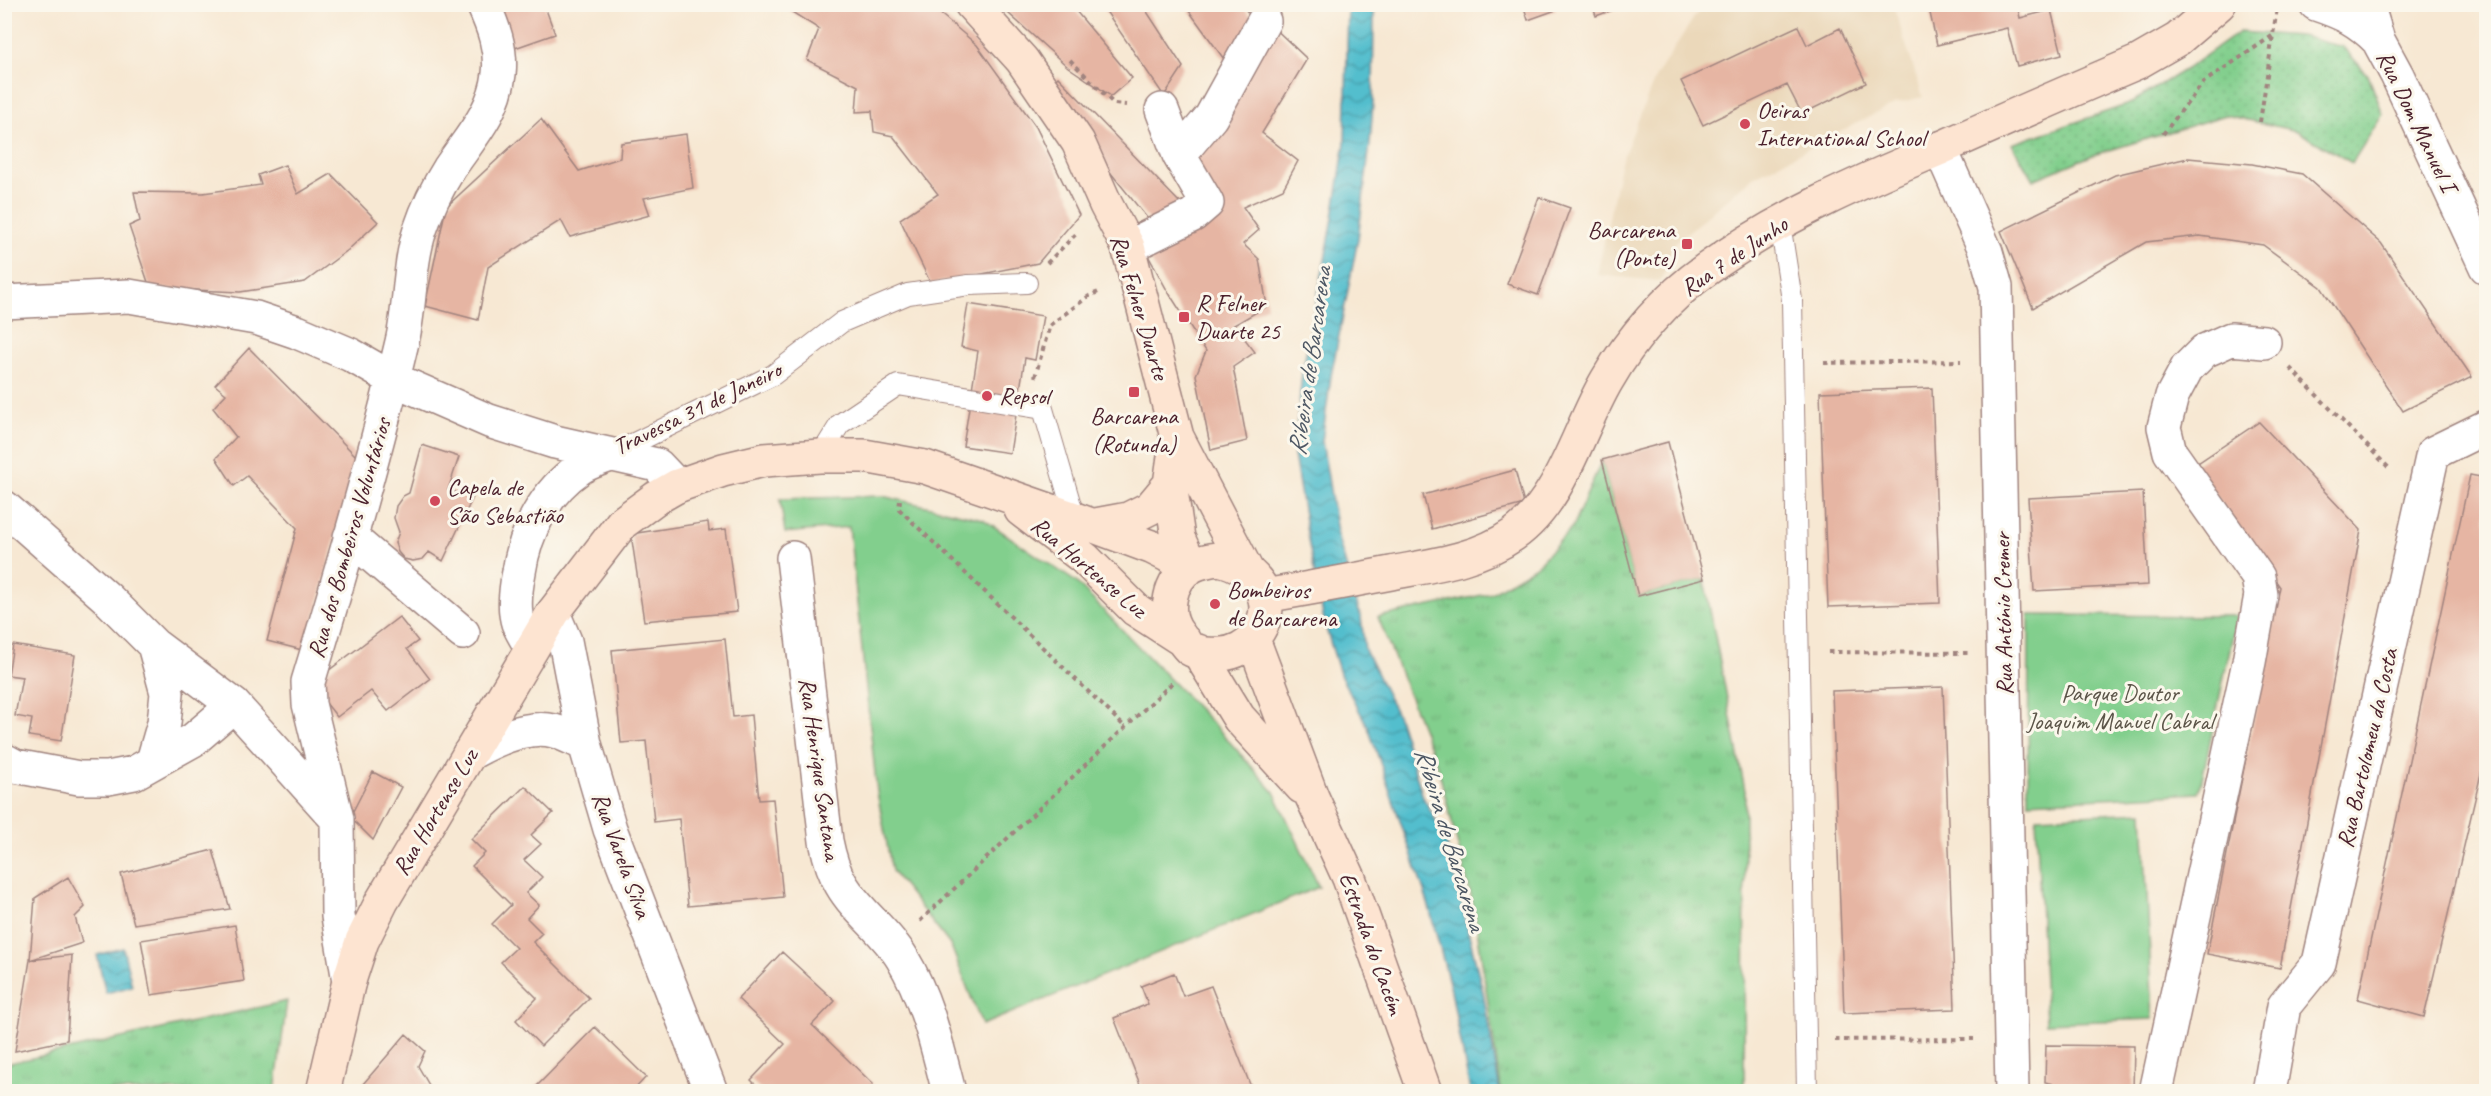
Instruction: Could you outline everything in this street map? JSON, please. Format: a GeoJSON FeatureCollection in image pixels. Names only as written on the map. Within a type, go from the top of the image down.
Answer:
{"type":"FeatureCollection","features":[{"type":"Feature","properties":{"kind":"main road","name":"Rua Felner Duarte"},"geometry":{"type":"LineString","coordinates":[[970,4],[1022,60],[1078,142],[1106,205],[1128,247],[1177,437],[1246,568]]}},
{"type":"Feature","properties":{"kind":"main road","name":"Rua 7 de Junho"},"geometry":{"type":"LineString","coordinates":[[1264,596],[1467,557],[1492,548],[1532,519],[1547,501],[1607,379],[1638,335],[1670,300],[1706,269],[1780,223],[1881,172],[2138,62],[2178,39],[2219,4]]}},
{"type":"Feature","properties":{"kind":"main road","name":"Rua Felner Duarte"},"geometry":{"type":"LineString","coordinates":[[1177,437],[1170,484],[1178,538],[1189,568]]}},
{"type":"Feature","properties":{"kind":"main road","name":"Rua Hortense Luz"},"geometry":{"type":"LineString","coordinates":[[349,981],[362,941],[382,901],[553,613],[622,523],[676,486],[723,470],[764,460],[864,456],[925,467],[995,491],[1151,547],[1189,568]]}},
{"type":"Feature","properties":{"kind":"main road"},"geometry":{"type":"LineString","coordinates":[[1082,522],[1128,519],[1150,508],[1170,484]]}},
{"type":"Feature","properties":{"kind":"main road","name":"Rua Hortense Luz"},"geometry":{"type":"LineString","coordinates":[[995,491],[1084,558],[1136,610],[1191,646]]}},
{"type":"Feature","properties":{"kind":"main road"},"geometry":{"type":"LineString","coordinates":[[1219,559],[1246,568],[1257,581],[1264,596],[1265,611],[1261,626],[1253,639],[1227,654],[1212,655],[1191,646],[1175,631],[1169,605],[1175,585],[1189,568],[1204,561],[1219,559]]}},
{"type":"Feature","properties":{"kind":"main road","name":"Estrada do Cacém"},"geometry":{"type":"LineString","coordinates":[[1253,639],[1312,797],[1349,878],[1425,1092]]}},
{"type":"Feature","properties":{"kind":"main road","name":"Estrada do Cacém"},"geometry":{"type":"LineString","coordinates":[[1191,646],[1239,718],[1312,797]]}},
{"type":"Feature","properties":{"kind":"main road","name":"Rua dos Bombeiros Voluntários"},"geometry":{"type":"LineString","coordinates":[[322,1092],[349,981]]}},
{"type":"Feature","properties":{"kind":"street","name":"Rua dos Bombeiros Voluntários"},"geometry":{"type":"LineString","coordinates":[[349,981],[338,916],[336,819],[309,704],[308,682],[393,380],[403,338],[411,265],[420,230],[434,196],[449,169],[476,133],[487,112],[500,74],[499,45],[483,4]]}},
{"type":"Feature","properties":{"kind":"street","name":"Rua Dom Manuel I"},"geometry":{"type":"LineString","coordinates":[[2316,4],[2338,11],[2360,22],[2378,40]]}},
{"type":"Feature","properties":{"kind":"street","name":"Rua Dom Manuel I"},"geometry":{"type":"LineString","coordinates":[[2367,4],[2378,40],[2397,75],[2487,267]]}},
{"type":"Feature","properties":{"kind":"street"},"geometry":{"type":"LineString","coordinates":[[1179,154],[1211,117],[1264,21]]}},
{"type":"Feature","properties":{"kind":"street"},"geometry":{"type":"LineString","coordinates":[[1128,247],[1193,215],[1207,203],[1179,154],[1162,110]]}},
{"type":"Feature","properties":{"kind":"street","name":"Rua António Cremer"},"geometry":{"type":"LineString","coordinates":[[1940,148],[1986,252],[1996,287],[2012,1092]]}},
{"type":"Feature","properties":{"kind":"street","name":"Travessa 31 de Janeiro"},"geometry":{"type":"LineString","coordinates":[[4,302],[129,296],[256,318],[297,332],[351,356],[393,380],[489,421],[555,442],[610,455]]}},
{"type":"Feature","properties":{"kind":"street"},"geometry":{"type":"LineString","coordinates":[[2156,1092],[2261,595],[2258,577],[2169,452],[2164,427],[2172,396],[2187,368],[2204,351],[2231,339],[2264,342]]}},
{"type":"Feature","properties":{"kind":"street","name":"Rua Bartolomeu da Costa"},"geometry":{"type":"LineString","coordinates":[[2269,1092],[2284,1006],[2319,963],[2433,453],[2487,427]]}},
{"type":"Feature","properties":{"kind":"street"},"geometry":{"type":"LineString","coordinates":[[531,647],[518,622],[516,590],[521,556],[529,532],[543,505],[581,467],[610,455],[657,465],[676,486]]}},
{"type":"Feature","properties":{"kind":"street"},"geometry":{"type":"LineString","coordinates":[[4,507],[107,598],[154,645],[234,705],[336,819]]}},
{"type":"Feature","properties":{"kind":"street"},"geometry":{"type":"LineString","coordinates":[[350,537],[463,633]]}},
{"type":"Feature","properties":{"kind":"street","name":"Rua Henrique Santana"},"geometry":{"type":"LineString","coordinates":[[793,558],[831,863],[840,884],[855,904],[894,946],[918,988],[933,1031],[949,1092]]}},
{"type":"Feature","properties":{"kind":"street","name":"Rua Varela Silva"},"geometry":{"type":"LineString","coordinates":[[553,613],[565,641],[585,744],[610,829],[711,1092]]}},
{"type":"Feature","properties":{"kind":"street"},"geometry":{"type":"LineString","coordinates":[[153,761],[164,723],[167,693],[154,645]]}},
{"type":"Feature","properties":{"kind":"street"},"geometry":{"type":"LineString","coordinates":[[4,760],[15,766],[79,778],[108,778],[134,773],[193,740],[234,705]]}},
{"type":"Feature","properties":{"kind":"street"},"geometry":{"type":"LineString","coordinates":[[469,754],[493,740],[520,732],[553,731],[585,744]]}},
{"type":"Feature","properties":{"kind":"lane"},"geometry":{"type":"LineString","coordinates":[[1780,223],[1792,300],[1807,1092]]}},
{"type":"Feature","properties":{"kind":"lane","name":"Travessa 31 de Janeiro"},"geometry":{"type":"LineString","coordinates":[[610,455],[772,375],[842,322],[908,294],[969,285],[1027,283]]}},
{"type":"Feature","properties":{"kind":"lane"},"geometry":{"type":"LineString","coordinates":[[820,456],[840,424],[898,385],[1043,409],[1082,522]]}},
{"type":"Feature","properties":{"kind":"path"},"geometry":{"type":"LineString","coordinates":[[2260,122],[2278,4]]}},
{"type":"Feature","properties":{"kind":"path"},"geometry":{"type":"LineString","coordinates":[[2163,134],[2204,82],[2275,34]]}},
{"type":"Feature","properties":{"kind":"path"},"geometry":{"type":"LineString","coordinates":[[1064,54],[1114,104],[1162,110]]}},
{"type":"Feature","properties":{"kind":"path"},"geometry":{"type":"LineString","coordinates":[[1027,283],[1106,205]]}},
{"type":"Feature","properties":{"kind":"path"},"geometry":{"type":"LineString","coordinates":[[1026,406],[1050,326],[1089,296]]}},
{"type":"Feature","properties":{"kind":"path"},"geometry":{"type":"LineString","coordinates":[[2264,342],[2422,501]]}},
{"type":"Feature","properties":{"kind":"path"},"geometry":{"type":"LineString","coordinates":[[1793,363],[1998,361]]}},
{"type":"Feature","properties":{"kind":"path"},"geometry":{"type":"LineString","coordinates":[[904,464],[899,509],[1125,727]]}},
{"type":"Feature","properties":{"kind":"path"},"geometry":{"type":"LineString","coordinates":[[1798,652],[2004,653]]}},
{"type":"Feature","properties":{"kind":"path"},"geometry":{"type":"LineString","coordinates":[[894,946],[1172,683],[1180,691]]}},
{"type":"Feature","properties":{"kind":"path"},"geometry":{"type":"LineString","coordinates":[[1806,1040],[2011,1039]]}},
{"type":"Feature","properties":{"kind":"shaded area","name":"Oeiras International School"},"geometry":{"type":"Polygon","coordinates":[[[1712,4],[1893,5],[1923,97],[1896,103],[1753,177],[1675,243],[1661,281],[1597,275],[1621,162],[1656,76],[1697,13],[1712,4]]]}},
{"type":"Feature","properties":{"kind":"green space"},"geometry":{"type":"Polygon","coordinates":[[[2239,32],[2301,36],[2343,47],[2368,75],[2383,114],[2352,163],[2297,131],[2226,115],[2093,155],[2033,180],[2012,144],[2129,104],[2186,69],[2239,32]]]}},
{"type":"Feature","properties":{"kind":"green space"},"geometry":{"type":"Polygon","coordinates":[[[1602,460],[1638,596],[1704,579],[1745,791],[1744,1091],[1501,1091],[1474,908],[1438,768],[1378,617],[1492,593],[1536,566],[1572,528],[1602,460]]]}},
{"type":"Feature","properties":{"kind":"green space"},"geometry":{"type":"Polygon","coordinates":[[[882,496],[983,519],[1076,582],[1220,731],[1274,792],[1319,887],[982,1025],[951,946],[892,871],[877,792],[849,527],[785,533],[780,499],[882,496]]]}},
{"type":"Feature","properties":{"kind":"green space","name":"Parque Doutor Joaquim Manuel Cabral"},"geometry":{"type":"Polygon","coordinates":[[[2029,615],[2237,616],[2199,793],[2028,802],[2029,615]]]}},
{"type":"Feature","properties":{"kind":"green space"},"geometry":{"type":"Polygon","coordinates":[[[2143,812],[2153,1019],[2046,1023],[2036,817],[2143,812]]]}},
{"type":"Feature","properties":{"kind":"green space"},"geometry":{"type":"Polygon","coordinates":[[[287,1001],[275,1091],[5,1091],[5,1064],[287,1001]]]}},
{"type":"Feature","properties":{"kind":"water","name":"Ribeira de Barcarena"},"geometry":{"type":"Polygon","coordinates":[[[1348,5],[1374,5],[1373,103],[1358,239],[1331,376],[1322,441],[1338,538],[1361,618],[1365,650],[1398,717],[1423,797],[1445,837],[1483,992],[1500,1091],[1470,1091],[1451,990],[1428,903],[1368,727],[1341,677],[1325,625],[1294,455],[1302,373],[1330,235],[1345,143],[1348,5]]]}},
{"type":"Feature","properties":{"kind":"water"},"geometry":{"type":"Polygon","coordinates":[[[123,948],[132,986],[106,993],[97,955],[123,948]]]}},
{"type":"Feature","properties":{"kind":"building"},"geometry":{"type":"Polygon","coordinates":[[[492,4],[544,4],[555,34],[512,49],[492,4]]]}},
{"type":"Feature","properties":{"kind":"building"},"geometry":{"type":"Polygon","coordinates":[[[786,4],[925,4],[937,11],[977,45],[1036,127],[1079,215],[1038,263],[931,284],[900,219],[938,194],[893,136],[874,132],[872,111],[856,112],[858,86],[807,60],[819,29],[784,7],[786,4]]]}},
{"type":"Feature","properties":{"kind":"building"},"geometry":{"type":"Polygon","coordinates":[[[998,4],[1070,4],[1132,78],[1111,96],[1068,67],[998,4]]]}},
{"type":"Feature","properties":{"kind":"building"},"geometry":{"type":"Polygon","coordinates":[[[1101,4],[1142,4],[1183,67],[1164,96],[1101,4]]]}},
{"type":"Feature","properties":{"kind":"building"},"geometry":{"type":"Polygon","coordinates":[[[1184,4],[1241,4],[1254,20],[1229,66],[1184,4]]]}},
{"type":"Feature","properties":{"kind":"building"},"geometry":{"type":"Polygon","coordinates":[[[1523,4],[1554,4],[1556,10],[1528,20],[1523,4]]]}},
{"type":"Feature","properties":{"kind":"building"},"geometry":{"type":"Polygon","coordinates":[[[1592,4],[1627,4],[1627,5],[1596,16],[1592,4]]]}},
{"type":"Feature","properties":{"kind":"building"},"geometry":{"type":"Polygon","coordinates":[[[1928,4],[2017,4],[2020,18],[2051,10],[2062,54],[2017,66],[2007,28],[1937,45],[1928,4]]]}},
{"type":"Feature","properties":{"kind":"building"},"geometry":{"type":"Polygon","coordinates":[[[1268,22],[1307,59],[1262,133],[1298,161],[1283,189],[1243,207],[1259,230],[1243,244],[1259,259],[1267,306],[1234,325],[1255,352],[1233,367],[1247,441],[1211,450],[1196,375],[1206,351],[1167,290],[1144,248],[1199,226],[1186,154],[1268,22]]]}},
{"type":"Feature","properties":{"kind":"building"},"geometry":{"type":"Polygon","coordinates":[[[1798,26],[1807,45],[1840,28],[1866,83],[1802,114],[1787,85],[1703,125],[1681,81],[1798,26]]]}},
{"type":"Feature","properties":{"kind":"building"},"geometry":{"type":"Polygon","coordinates":[[[1058,77],[1182,205],[1156,229],[1044,90],[1058,77]]]}},
{"type":"Feature","properties":{"kind":"building"},"geometry":{"type":"Polygon","coordinates":[[[541,119],[579,171],[620,158],[621,143],[686,134],[693,188],[644,198],[650,215],[570,237],[561,220],[488,267],[478,320],[425,306],[446,207],[541,119]]]}},
{"type":"Feature","properties":{"kind":"building"},"geometry":{"type":"Polygon","coordinates":[[[2188,158],[2252,164],[2302,174],[2381,243],[2472,377],[2403,411],[2321,287],[2263,245],[2200,236],[2146,242],[2033,308],[2001,231],[2115,175],[2188,158]]]}},
{"type":"Feature","properties":{"kind":"building"},"geometry":{"type":"Polygon","coordinates":[[[285,165],[298,194],[331,174],[378,222],[348,250],[305,282],[240,292],[150,288],[129,226],[140,221],[134,192],[203,193],[261,185],[258,175],[285,165]]]}},
{"type":"Feature","properties":{"kind":"building"},"geometry":{"type":"Polygon","coordinates":[[[1539,197],[1570,208],[1538,295],[1507,284],[1539,197]]]}},
{"type":"Feature","properties":{"kind":"building"},"geometry":{"type":"Polygon","coordinates":[[[968,304],[1043,316],[1035,360],[1025,358],[1010,453],[963,446],[978,351],[961,347],[968,304]]]}},
{"type":"Feature","properties":{"kind":"building"},"geometry":{"type":"Polygon","coordinates":[[[249,348],[356,456],[306,651],[267,641],[297,528],[247,476],[234,486],[216,458],[236,437],[213,408],[226,394],[215,385],[249,348]]]}},
{"type":"Feature","properties":{"kind":"building"},"geometry":{"type":"Polygon","coordinates":[[[1932,388],[1940,603],[1828,607],[1820,392],[1932,388]]]}},
{"type":"Feature","properties":{"kind":"building"},"geometry":{"type":"Polygon","coordinates":[[[2259,422],[2361,530],[2280,968],[2207,954],[2280,587],[2195,465],[2259,422]]]}},
{"type":"Feature","properties":{"kind":"building"},"geometry":{"type":"Polygon","coordinates":[[[1668,442],[1704,579],[1638,596],[1602,460],[1668,442]]]}},
{"type":"Feature","properties":{"kind":"building","name":"Capela de São Sebastião"},"geometry":{"type":"Polygon","coordinates":[[[422,445],[459,457],[448,490],[473,497],[443,561],[429,552],[423,559],[413,561],[404,559],[395,543],[399,532],[394,518],[396,506],[403,496],[409,493],[422,445]]]}},
{"type":"Feature","properties":{"kind":"building"},"geometry":{"type":"Polygon","coordinates":[[[1515,470],[1524,504],[1432,529],[1423,495],[1515,470]]]}},
{"type":"Feature","properties":{"kind":"building"},"geometry":{"type":"Polygon","coordinates":[[[2470,475],[2486,478],[2486,752],[2424,1017],[2358,999],[2470,475]]]}},
{"type":"Feature","properties":{"kind":"building"},"geometry":{"type":"Polygon","coordinates":[[[2143,492],[2148,585],[2034,591],[2028,498],[2143,492]]]}},
{"type":"Feature","properties":{"kind":"building"},"geometry":{"type":"Polygon","coordinates":[[[708,522],[709,531],[726,529],[737,612],[644,621],[631,534],[708,522]]]}},
{"type":"Feature","properties":{"kind":"building"},"geometry":{"type":"Polygon","coordinates":[[[399,617],[418,641],[407,649],[430,679],[388,711],[371,691],[337,717],[311,684],[399,617]]]}},
{"type":"Feature","properties":{"kind":"building"},"geometry":{"type":"Polygon","coordinates":[[[4,630],[9,631],[6,659],[4,658],[4,630]]]}},
{"type":"Feature","properties":{"kind":"building"},"geometry":{"type":"Polygon","coordinates":[[[725,639],[733,717],[751,715],[759,800],[773,799],[783,897],[688,906],[679,819],[654,822],[646,741],[621,743],[612,650],[725,639]]]}},
{"type":"Feature","properties":{"kind":"building"},"geometry":{"type":"Polygon","coordinates":[[[13,645],[75,655],[61,741],[29,736],[32,719],[15,716],[22,677],[8,675],[13,645]]]}},
{"type":"Feature","properties":{"kind":"building"},"geometry":{"type":"Polygon","coordinates":[[[1943,687],[1955,1009],[1844,1013],[1832,691],[1943,687]]]}},
{"type":"Feature","properties":{"kind":"building"},"geometry":{"type":"Polygon","coordinates":[[[373,772],[401,787],[373,840],[350,817],[373,772]]]}},
{"type":"Feature","properties":{"kind":"building"},"geometry":{"type":"Polygon","coordinates":[[[525,786],[553,813],[531,835],[541,844],[524,860],[542,877],[526,893],[539,905],[527,918],[542,933],[533,942],[589,998],[541,1046],[516,1020],[537,998],[501,962],[516,948],[492,924],[511,905],[472,866],[485,853],[471,839],[525,786]]]}},
{"type":"Feature","properties":{"kind":"building"},"geometry":{"type":"Polygon","coordinates":[[[213,850],[230,909],[134,924],[121,874],[213,850]]]}},
{"type":"Feature","properties":{"kind":"building"},"geometry":{"type":"Polygon","coordinates":[[[68,877],[85,907],[75,917],[82,943],[30,960],[35,898],[68,877]]]}},
{"type":"Feature","properties":{"kind":"building"},"geometry":{"type":"Polygon","coordinates":[[[235,925],[244,981],[151,995],[141,940],[235,925]]]}},
{"type":"Feature","properties":{"kind":"building"},"geometry":{"type":"Polygon","coordinates":[[[782,952],[835,1001],[812,1025],[873,1084],[866,1092],[763,1092],[751,1080],[785,1044],[738,999],[782,952]]]}},
{"type":"Feature","properties":{"kind":"building"},"geometry":{"type":"Polygon","coordinates":[[[72,955],[67,1040],[15,1051],[30,960],[72,955]]]}},
{"type":"Feature","properties":{"kind":"building"},"geometry":{"type":"Polygon","coordinates":[[[1174,973],[1183,996],[1211,986],[1253,1092],[1143,1092],[1114,1018],[1148,1004],[1141,986],[1174,973]]]}},
{"type":"Feature","properties":{"kind":"building"},"geometry":{"type":"Polygon","coordinates":[[[595,1027],[646,1077],[632,1092],[531,1092],[595,1027]]]}},
{"type":"Feature","properties":{"kind":"building"},"geometry":{"type":"Polygon","coordinates":[[[406,1034],[425,1051],[418,1066],[433,1092],[370,1092],[363,1084],[406,1034]]]}},
{"type":"Feature","properties":{"kind":"building"},"geometry":{"type":"Polygon","coordinates":[[[2046,1045],[2134,1046],[2133,1092],[2068,1092],[2068,1087],[2045,1082],[2046,1045]]]}},
{"type":"Feature","properties":{"kind":"place","name":"Oeiras International School"},"geometry":{"type":"Point","coordinates":[1745,124]}},
{"type":"Feature","properties":{"kind":"place","name":"Barcarena (Ponte)"},"geometry":{"type":"Point","coordinates":[1687,244]}},
{"type":"Feature","properties":{"kind":"place","name":"R Felner Duarte 25"},"geometry":{"type":"Point","coordinates":[1184,317]}},
{"type":"Feature","properties":{"kind":"place","name":"Barcarena (Rotunda)"},"geometry":{"type":"Point","coordinates":[1134,392]}},
{"type":"Feature","properties":{"kind":"place","name":"Repsol"},"geometry":{"type":"Point","coordinates":[987,396]}},
{"type":"Feature","properties":{"kind":"place","name":"Capela de São Sebastião"},"geometry":{"type":"Point","coordinates":[435,501]}},
{"type":"Feature","properties":{"kind":"place","name":"Bombeiros de Barcarena"},"geometry":{"type":"Point","coordinates":[1215,604]}}]}
